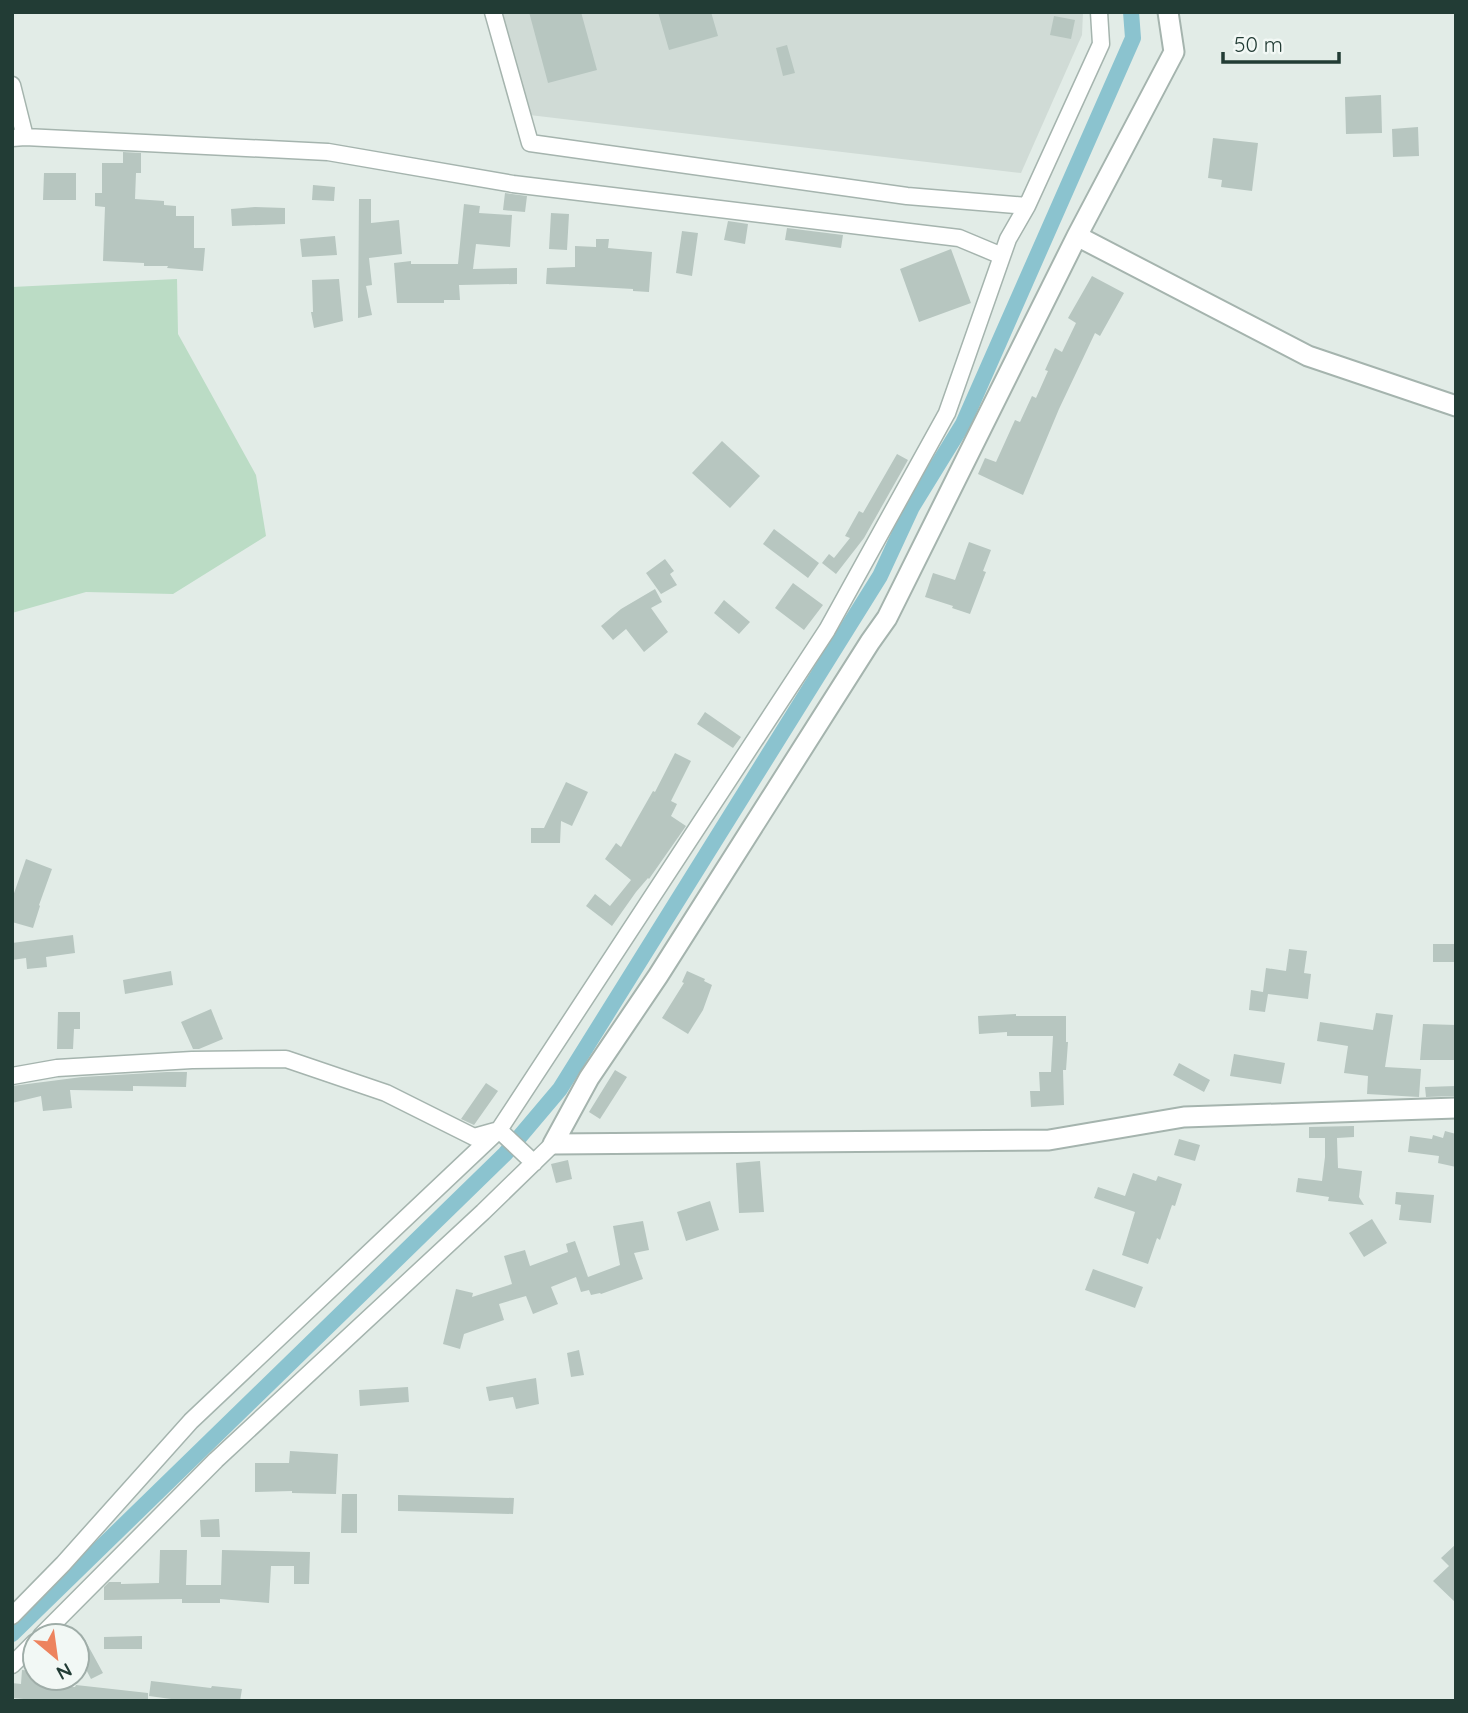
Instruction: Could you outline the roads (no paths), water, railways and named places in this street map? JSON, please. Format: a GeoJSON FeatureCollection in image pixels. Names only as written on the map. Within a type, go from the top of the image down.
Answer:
{"type":"FeatureCollection","features":[{"type":"Feature","properties":{"kind":"street"},"geometry":{"type":"LineString","coordinates":[[493,12],[530,143],[907,196],[1027,205]]}},
{"type":"Feature","properties":{"kind":"street"},"geometry":{"type":"LineString","coordinates":[[12,1616],[63,1564],[191,1421],[499,1130],[827,630],[947,413],[1008,239],[1027,205],[1101,44],[1099,12]]}},
{"type":"Feature","properties":{"kind":"street"},"geometry":{"type":"LineString","coordinates":[[55,1622],[216,1460],[553,1144],[589,1078],[658,976],[887,618],[1077,236],[1174,52],[1168,12]]}},
{"type":"Feature","properties":{"kind":"street"},"geometry":{"type":"LineString","coordinates":[[12,85],[18,137],[328,152],[513,184],[959,238],[1002,256]]}},
{"type":"Feature","properties":{"kind":"street"},"geometry":{"type":"LineString","coordinates":[[1077,236],[1308,356],[1456,406]]}},
{"type":"Feature","properties":{"kind":"street"},"geometry":{"type":"LineString","coordinates":[[12,1076],[57,1068],[192,1060],[286,1059],[386,1093],[474,1137],[499,1130]]}},
{"type":"Feature","properties":{"kind":"street"},"geometry":{"type":"LineString","coordinates":[[553,1144],[1049,1140],[1184,1117],[1456,1108]]}},
{"type":"Feature","properties":{"kind":"street"},"geometry":{"type":"LineString","coordinates":[[499,1130],[534,1163]]}},
{"type":"Feature","properties":{"kind":"waterway"},"geometry":{"type":"LineString","coordinates":[[12,1634],[505,1154],[560,1089],[880,576],[912,507],[963,424],[1133,38],[1131,12]]}}]}
